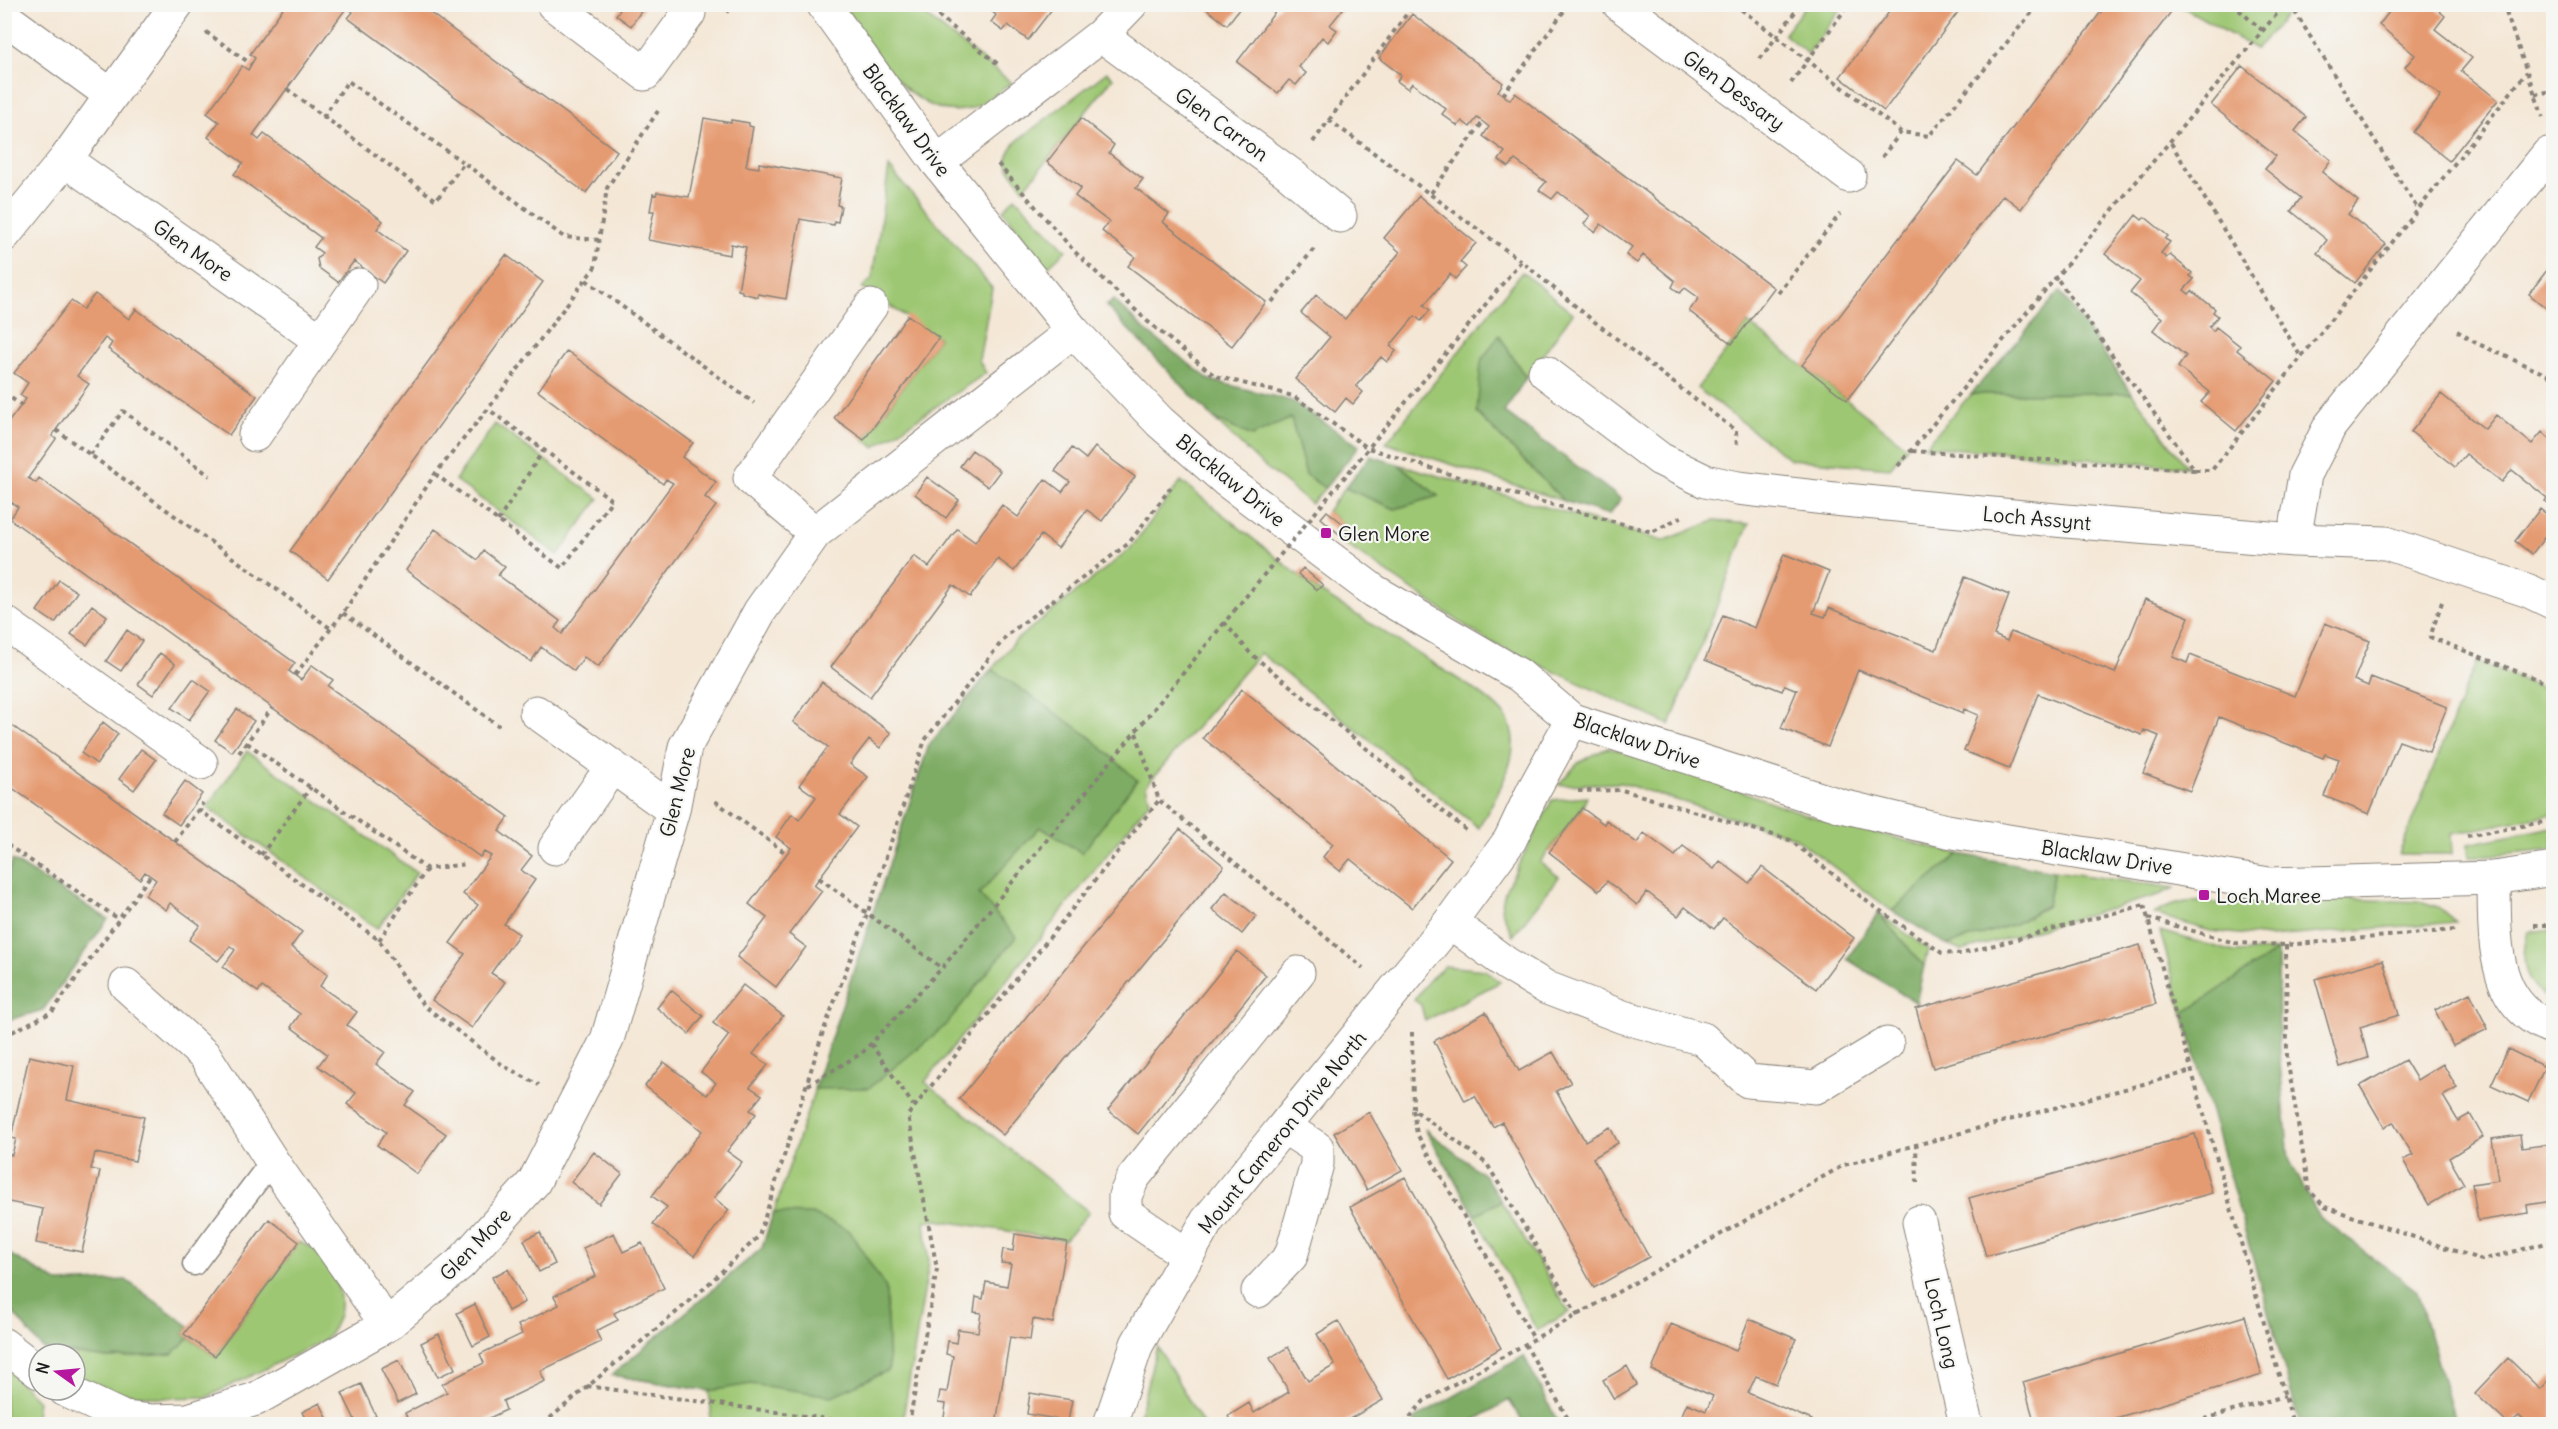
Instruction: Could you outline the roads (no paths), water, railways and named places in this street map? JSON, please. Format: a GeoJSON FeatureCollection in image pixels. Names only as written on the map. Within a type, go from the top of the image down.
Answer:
{"type":"FeatureCollection","features":[{"type":"Feature","properties":{"kind":"street"},"geometry":{"type":"LineString","coordinates":[[553,4],[645,74],[688,13]]}},
{"type":"Feature","properties":{"kind":"street","name":"Blacklaw Drive"},"geometry":{"type":"LineString","coordinates":[[823,4],[937,162],[1073,331],[1160,422],[1196,455],[1374,591],[1519,675],[1572,720],[1842,806],[1947,831],[2269,884],[2493,878],[2553,869]]}},
{"type":"Feature","properties":{"kind":"street"},"geometry":{"type":"LineString","coordinates":[[937,162],[1101,35],[1131,4]]}},
{"type":"Feature","properties":{"kind":"street","name":"Glen Dessary"},"geometry":{"type":"LineString","coordinates":[[1619,4],[1849,176]]}},
{"type":"Feature","properties":{"kind":"street"},"geometry":{"type":"LineString","coordinates":[[4,234],[65,160],[175,7]]}},
{"type":"Feature","properties":{"kind":"street"},"geometry":{"type":"LineString","coordinates":[[4,16],[111,95]]}},
{"type":"Feature","properties":{"kind":"street","name":"Glen Carron"},"geometry":{"type":"LineString","coordinates":[[1101,35],[1290,174],[1340,216]]}},
{"type":"Feature","properties":{"kind":"street"},"geometry":{"type":"LineString","coordinates":[[2294,540],[2305,475],[2330,426],[2548,154]]}},
{"type":"Feature","properties":{"kind":"street","name":"Glen More"},"geometry":{"type":"LineString","coordinates":[[65,160],[320,340]]}},
{"type":"Feature","properties":{"kind":"street"},"geometry":{"type":"LineString","coordinates":[[255,435],[360,285]]}},
{"type":"Feature","properties":{"kind":"street"},"geometry":{"type":"LineString","coordinates":[[815,533],[750,478],[871,306]]}},
{"type":"Feature","properties":{"kind":"street","name":"Glen More"},"geometry":{"type":"LineString","coordinates":[[87,1400],[124,1418],[151,1421],[188,1419],[255,1399],[387,1326],[461,1263],[534,1182],[607,1040],[673,810],[685,747],[760,611],[815,533],[1073,331]]}},
{"type":"Feature","properties":{"kind":"street","name":"Loch Assynt"},"geometry":{"type":"LineString","coordinates":[[1545,372],[1660,459],[1706,481],[1738,488],[1883,503],[2294,540],[2386,543],[2529,591],[2553,603]]}},
{"type":"Feature","properties":{"kind":"street"},"geometry":{"type":"LineString","coordinates":[[4,622],[201,763]]}},
{"type":"Feature","properties":{"kind":"street"},"geometry":{"type":"LineString","coordinates":[[536,712],[673,810]]}},
{"type":"Feature","properties":{"kind":"street","name":"Mount Cameron Drive North"},"geometry":{"type":"LineString","coordinates":[[1110,1425],[1137,1344],[1207,1221],[1450,922],[1500,854],[1572,720]]}},
{"type":"Feature","properties":{"kind":"street"},"geometry":{"type":"LineString","coordinates":[[555,848],[612,767]]}},
{"type":"Feature","properties":{"kind":"street"},"geometry":{"type":"LineString","coordinates":[[2493,878],[2495,927],[2501,976],[2511,995],[2534,1021],[2553,1028]]}},
{"type":"Feature","properties":{"kind":"street"},"geometry":{"type":"LineString","coordinates":[[1450,922],[1508,964],[1547,988],[1623,1017],[1703,1039],[1748,1081],[1816,1087],[1887,1044]]}},
{"type":"Feature","properties":{"kind":"street"},"geometry":{"type":"LineString","coordinates":[[1187,1255],[1125,1213],[1125,1196],[1133,1178],[1299,973]]}},
{"type":"Feature","properties":{"kind":"street"},"geometry":{"type":"LineString","coordinates":[[126,985],[205,1056],[272,1161],[387,1326]]}},
{"type":"Feature","properties":{"kind":"street"},"geometry":{"type":"LineString","coordinates":[[1258,1291],[1291,1256],[1317,1164],[1317,1148],[1284,1127]]}},
{"type":"Feature","properties":{"kind":"street","name":"Loch Long"},"geometry":{"type":"LineString","coordinates":[[1919,1222],[1966,1425]]}},
{"type":"Feature","properties":{"kind":"street"},"geometry":{"type":"LineString","coordinates":[[4,1345],[27,1363]]}},
{"type":"Feature","properties":{"kind":"lane"},"geometry":{"type":"LineString","coordinates":[[194,1264],[272,1161]]}},
{"type":"Feature","properties":{"kind":"place","name":"Glen More"},"geometry":{"type":"Point","coordinates":[1326,533]}},
{"type":"Feature","properties":{"kind":"place","name":"Loch Maree"},"geometry":{"type":"Point","coordinates":[2204,895]}}]}
